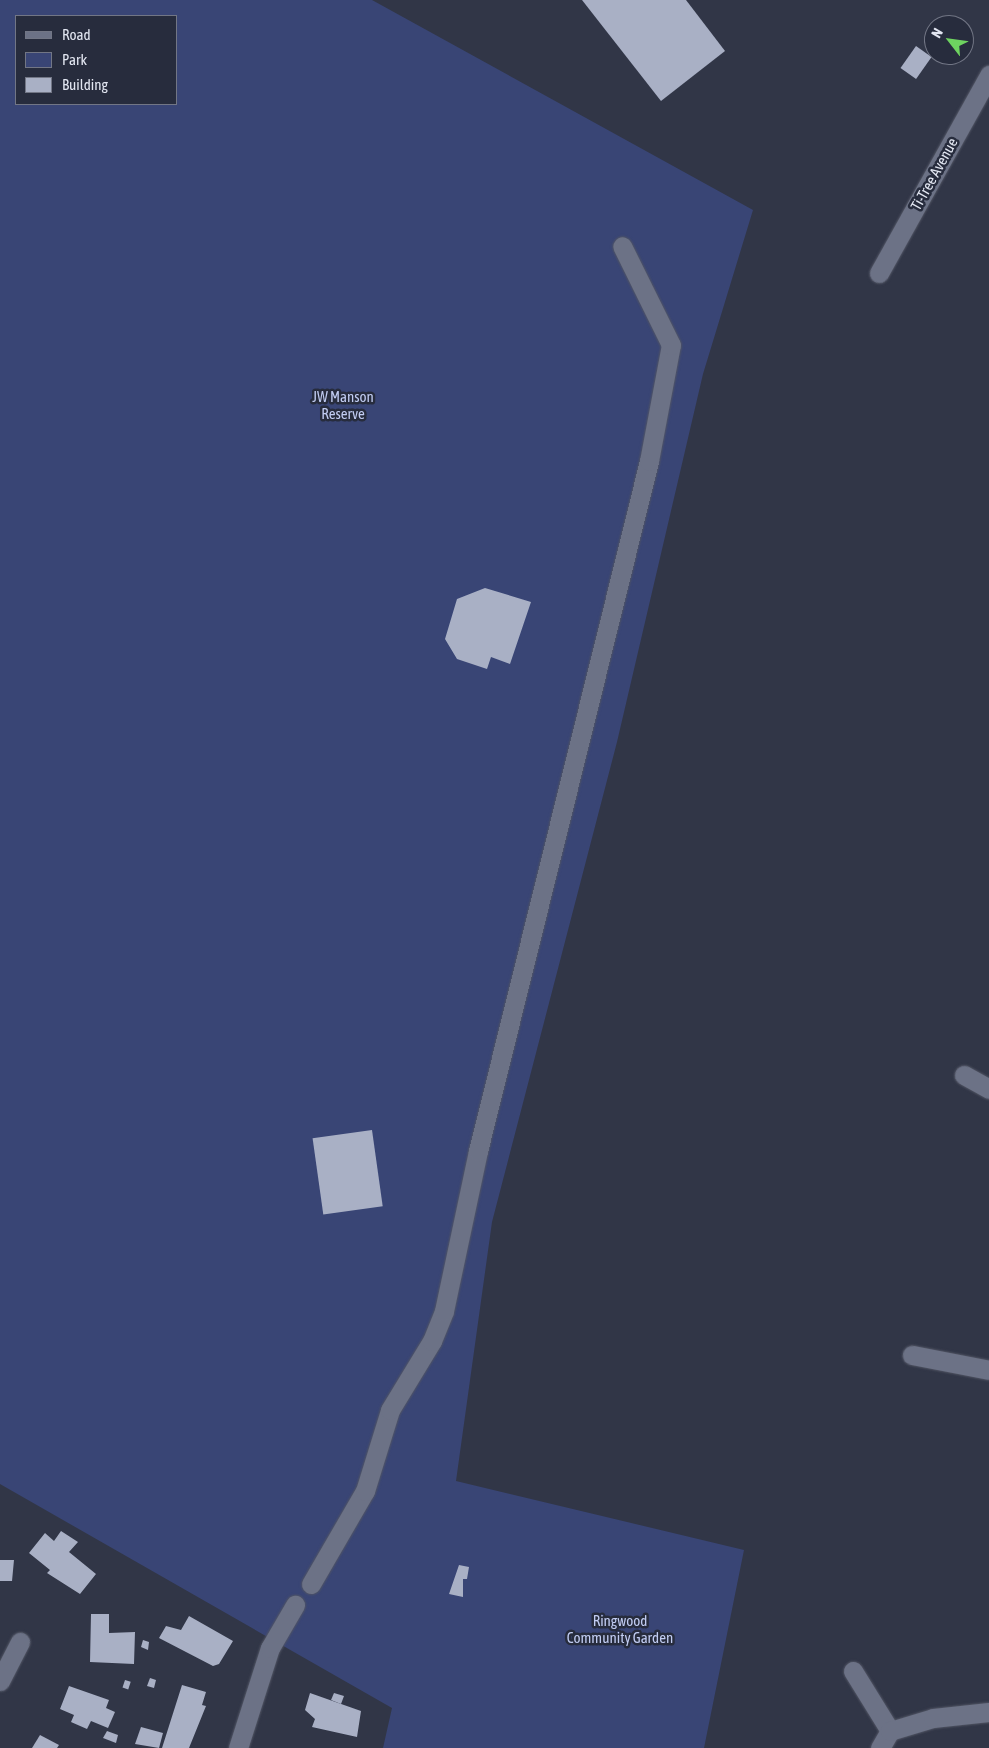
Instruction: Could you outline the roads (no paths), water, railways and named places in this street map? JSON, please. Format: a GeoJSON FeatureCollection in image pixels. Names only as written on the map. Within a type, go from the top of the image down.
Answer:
{"type":"FeatureCollection","features":[{"type":"Feature","properties":{"kind":"street","name":"Ti-Tree Avenue"},"geometry":{"type":"LineString","coordinates":[[879,273],[989,75]]}},
{"type":"Feature","properties":{"kind":"street"},"geometry":{"type":"LineString","coordinates":[[311,1584],[365,1491],[393,1402],[432,1341],[444,1311],[478,1151],[649,461],[671,345],[622,246]]}},
{"type":"Feature","properties":{"kind":"street"},"geometry":{"type":"LineString","coordinates":[[964,1075],[989,1089]]}},
{"type":"Feature","properties":{"kind":"street"},"geometry":{"type":"LineString","coordinates":[[912,1355],[989,1370]]}},
{"type":"Feature","properties":{"kind":"street"},"geometry":{"type":"LineString","coordinates":[[238,1748],[258,1685],[299,1607]]}},
{"type":"Feature","properties":{"kind":"street"},"geometry":{"type":"LineString","coordinates":[[0,1682],[20,1642]]}},
{"type":"Feature","properties":{"kind":"street"},"geometry":{"type":"LineString","coordinates":[[853,1671],[890,1731]]}},
{"type":"Feature","properties":{"kind":"street"},"geometry":{"type":"LineString","coordinates":[[880,1748],[890,1731],[933,1718],[989,1712]]}},
{"type":"Feature","properties":{"kind":"park label","name":"JW Manson Reserve"},"geometry":{"type":"Point","coordinates":[343,404]}},
{"type":"Feature","properties":{"kind":"park label","name":"Ringwood Community Garden"},"geometry":{"type":"Point","coordinates":[620,1628]}}]}
